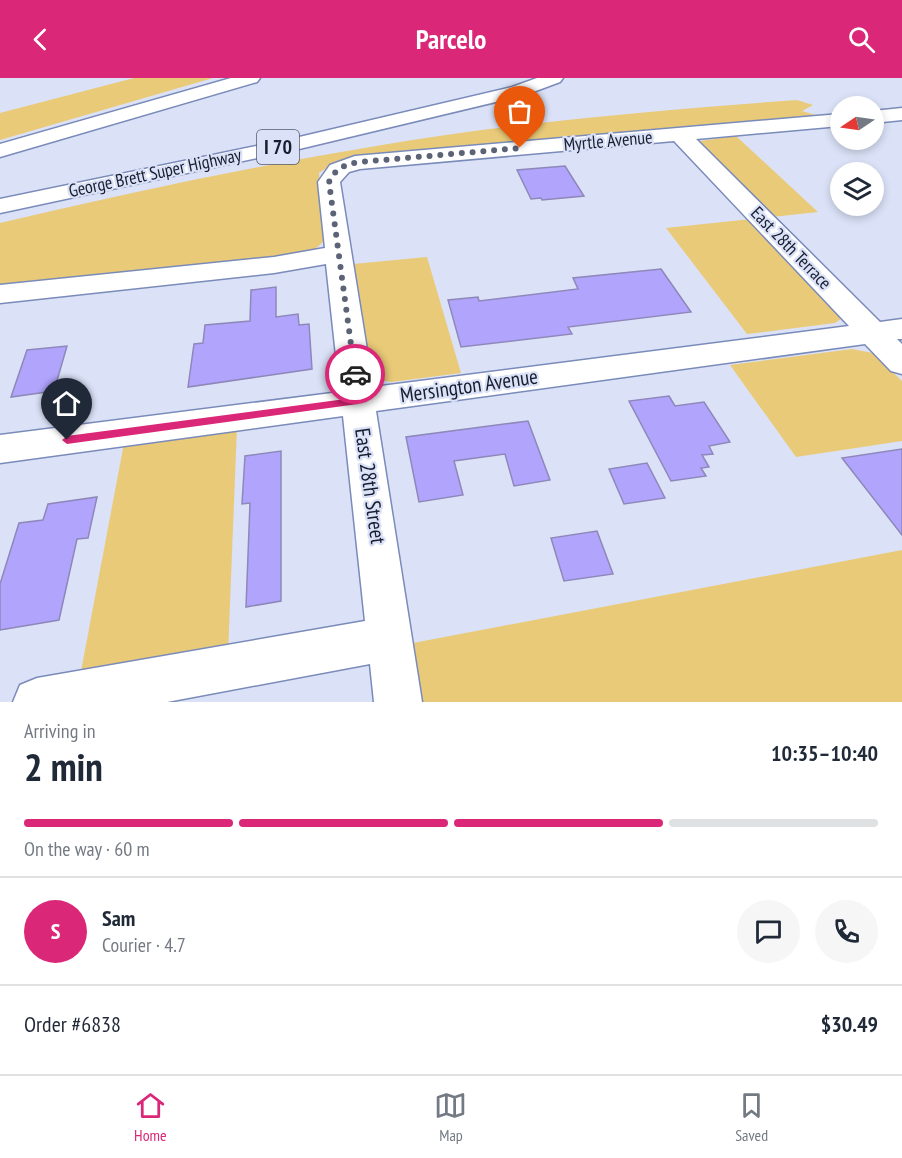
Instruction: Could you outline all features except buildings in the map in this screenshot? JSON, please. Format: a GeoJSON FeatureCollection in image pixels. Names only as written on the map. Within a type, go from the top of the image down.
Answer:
{"type":"FeatureCollection","features":[{"type":"Feature","properties":{"kind":"main road"},"geometry":{"type":"LineString","coordinates":[[0,152],[251,78]]}},
{"type":"Feature","properties":{"kind":"main road","name":"George Brett Super Highway"},"geometry":{"type":"LineString","coordinates":[[0,206],[306,141],[518,91],[554,78]]}},
{"type":"Feature","properties":{"kind":"main road"},"geometry":{"type":"LineString","coordinates":[[884,116],[902,114]]}},
{"type":"Feature","properties":{"kind":"main road","name":"Myrtle Avenue"},"geometry":{"type":"LineString","coordinates":[[342,167],[360,162],[830,121]]}},
{"type":"Feature","properties":{"kind":"main road","name":"East 28th Terrace"},"geometry":{"type":"LineString","coordinates":[[680,135],[887,331],[902,363]]}},
{"type":"Feature","properties":{"kind":"main road","name":"East 28th Street"},"geometry":{"type":"LineString","coordinates":[[342,167],[333,173],[329,182],[398,702]]}},
{"type":"Feature","properties":{"kind":"main road"},"geometry":{"type":"LineString","coordinates":[[0,294],[273,265],[339,254]]}},
{"type":"Feature","properties":{"kind":"main road","name":"Mersington Avenue"},"geometry":{"type":"LineString","coordinates":[[0,449],[887,331]]}},
{"type":"Feature","properties":{"kind":"main road"},"geometry":{"type":"LineString","coordinates":[[37,702],[390,639]]}},
{"type":"Feature","properties":{"kind":"shaded area"},"geometry":{"type":"Polygon","coordinates":[[[134,78],[213,78],[0,140],[0,113],[134,78]]]}},
{"type":"Feature","properties":{"kind":"shaded area"},"geometry":{"type":"Polygon","coordinates":[[[797,100],[813,105],[802,111],[819,116],[355,158],[331,165],[319,173],[324,241],[312,252],[286,258],[0,288],[0,223],[238,171],[434,137],[590,118],[797,100]]]}},
{"type":"Feature","properties":{"kind":"shaded area"},"geometry":{"type":"Polygon","coordinates":[[[736,136],[818,212],[772,217],[700,141],[736,136]]]}},
{"type":"Feature","properties":{"kind":"shaded area"},"geometry":{"type":"Polygon","coordinates":[[[751,219],[838,312],[841,319],[835,323],[747,334],[666,228],[751,219]]]}},
{"type":"Feature","properties":{"kind":"shaded area"},"geometry":{"type":"Polygon","coordinates":[[[427,257],[461,373],[392,382],[373,379],[368,373],[353,264],[427,257]]]}},
{"type":"Feature","properties":{"kind":"shaded area"},"geometry":{"type":"Polygon","coordinates":[[[852,349],[873,353],[902,381],[902,441],[796,457],[730,365],[852,349]]]}},
{"type":"Feature","properties":{"kind":"shaded area"},"geometry":{"type":"Polygon","coordinates":[[[237,427],[228,654],[79,682],[124,443],[237,427]]]}},
{"type":"Feature","properties":{"kind":"shaded area"},"geometry":{"type":"Polygon","coordinates":[[[902,550],[902,702],[422,702],[413,643],[902,550]]]}},
{"type":"Feature","properties":{"kind":"way so far"},"geometry":{"type":"LineString","coordinates":[[355,374],[329,182],[333,173],[348,164],[360,162],[520,148]]}},
{"type":"Feature","properties":{"kind":"route"},"geometry":{"type":"LineString","coordinates":[[67,440],[358,400],[355,374]]}}]}
